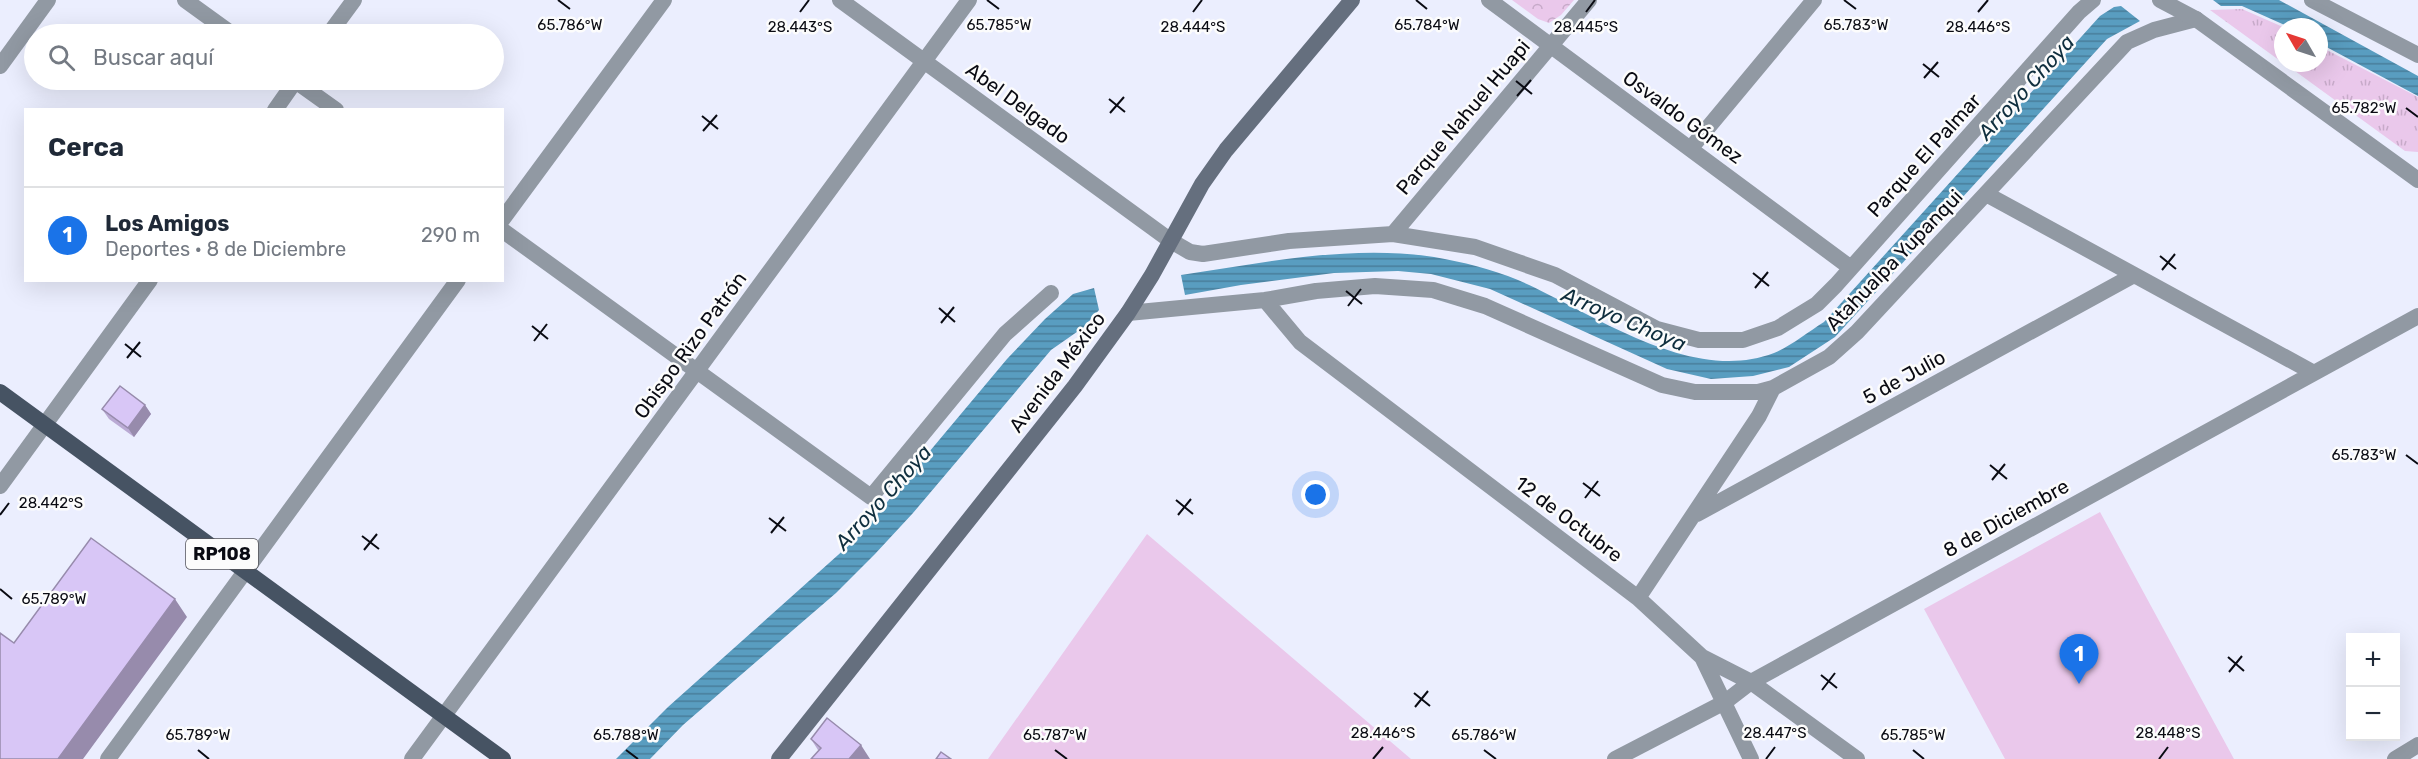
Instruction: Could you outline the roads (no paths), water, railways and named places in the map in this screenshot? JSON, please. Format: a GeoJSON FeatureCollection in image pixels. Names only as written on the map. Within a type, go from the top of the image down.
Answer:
{"type":"FeatureCollection","features":[{"type":"Feature","properties":{"kind":"main road","name":"Avenida México"},"geometry":{"type":"LineString","coordinates":[[779,759],[1075,386],[1128,314],[1202,184],[1226,150],[1352,0]]}},
{"type":"Feature","properties":{"kind":"main road","name":"RP108"},"geometry":{"type":"LineString","coordinates":[[0,392],[503,759]]}},
{"type":"Feature","properties":{"kind":"street"},"geometry":{"type":"LineString","coordinates":[[31,24],[48,0]]}},
{"type":"Feature","properties":{"kind":"street"},"geometry":{"type":"LineString","coordinates":[[185,0],[218,24]]}},
{"type":"Feature","properties":{"kind":"street"},"geometry":{"type":"LineString","coordinates":[[336,24],[354,0]]}},
{"type":"Feature","properties":{"kind":"street"},"geometry":{"type":"LineString","coordinates":[[504,217],[664,0]]}},
{"type":"Feature","properties":{"kind":"street","name":"Abel Delgado"},"geometry":{"type":"LineString","coordinates":[[840,0],[1171,241],[1190,252],[1203,254],[1289,241],[1393,234]]}},
{"type":"Feature","properties":{"kind":"street","name":"Obispo Rizo Patrón"},"geometry":{"type":"LineString","coordinates":[[412,759],[969,0]]}},
{"type":"Feature","properties":{"kind":"street","name":"Osvaldo Gómez"},"geometry":{"type":"LineString","coordinates":[[1489,0],[1851,268]]}},
{"type":"Feature","properties":{"kind":"street","name":"Parque Nahuel Huapi"},"geometry":{"type":"LineString","coordinates":[[1393,234],[1589,0]]}},
{"type":"Feature","properties":{"kind":"street"},"geometry":{"type":"LineString","coordinates":[[1690,148],[1814,0]]}},
{"type":"Feature","properties":{"kind":"street","name":"Parque El Palmar"},"geometry":{"type":"LineString","coordinates":[[1393,234],[1475,247],[1555,275],[1657,329],[1699,340],[1743,340],[1778,328],[1817,304],[2079,12],[2093,0]]}},
{"type":"Feature","properties":{"kind":"street"},"geometry":{"type":"LineString","coordinates":[[2160,0],[2196,19],[2418,180]]}},
{"type":"Feature","properties":{"kind":"street"},"geometry":{"type":"LineString","coordinates":[[2312,0],[2418,55]]}},
{"type":"Feature","properties":{"kind":"street","name":"Atahualpa Yupanqui"},"geometry":{"type":"LineString","coordinates":[[1773,388],[1828,357],[1857,332],[2127,42],[2154,30],[2196,19]]}},
{"type":"Feature","properties":{"kind":"street"},"geometry":{"type":"LineString","coordinates":[[0,66],[24,33]]}},
{"type":"Feature","properties":{"kind":"street"},"geometry":{"type":"LineString","coordinates":[[275,108],[289,90]]}},
{"type":"Feature","properties":{"kind":"street"},"geometry":{"type":"LineString","coordinates":[[309,90],[333,108]]}},
{"type":"Feature","properties":{"kind":"street"},"geometry":{"type":"LineString","coordinates":[[1986,194],[2314,373]]}},
{"type":"Feature","properties":{"kind":"street"},"geometry":{"type":"LineString","coordinates":[[504,231],[871,497],[1005,334],[1051,293]]}},
{"type":"Feature","properties":{"kind":"street","name":"5 de Julio"},"geometry":{"type":"LineString","coordinates":[[1693,516],[2134,275]]}},
{"type":"Feature","properties":{"kind":"street"},"geometry":{"type":"LineString","coordinates":[[0,486],[149,282]]}},
{"type":"Feature","properties":{"kind":"street"},"geometry":{"type":"LineString","coordinates":[[108,759],[457,282]]}},
{"type":"Feature","properties":{"kind":"street"},"geometry":{"type":"LineString","coordinates":[[1128,314],[1375,286],[1433,290],[1485,306],[1662,385],[1695,392],[1758,392],[1773,388]]}},
{"type":"Feature","properties":{"kind":"street","name":"12 de Octubre"},"geometry":{"type":"LineString","coordinates":[[1265,300],[1300,342],[1638,598],[1702,657],[1751,681],[1857,759]]}},
{"type":"Feature","properties":{"kind":"street","name":"8 de Diciembre"},"geometry":{"type":"LineString","coordinates":[[1615,759],[1725,702],[1751,681],[2418,316]]}},
{"type":"Feature","properties":{"kind":"street"},"geometry":{"type":"LineString","coordinates":[[1638,598],[1759,416],[1773,388]]}},
{"type":"Feature","properties":{"kind":"street"},"geometry":{"type":"LineString","coordinates":[[1702,657],[1751,759]]}},
{"type":"Feature","properties":{"kind":"street"},"geometry":{"type":"LineString","coordinates":[[2395,759],[2418,745]]}},
{"type":"Feature","properties":{"kind":"water"},"geometry":{"type":"Polygon","coordinates":[[[2213,0],[2279,0],[2312,18],[2274,18],[2274,20],[2242,6],[2221,6],[2213,0]]]}},
{"type":"Feature","properties":{"kind":"water"},"geometry":{"type":"Polygon","coordinates":[[[2121,6],[2140,21],[2107,39],[1835,337],[1789,367],[1753,376],[1711,379],[1667,369],[1490,289],[1431,274],[1398,271],[1334,273],[1185,295],[1181,275],[1339,254],[1371,253],[1434,257],[1508,276],[1609,326],[1676,352],[1709,360],[1742,360],[1774,353],[1824,322],[2100,16],[2114,7],[2121,6]]]}},
{"type":"Feature","properties":{"kind":"water"},"geometry":{"type":"Polygon","coordinates":[[[2328,27],[2418,76],[2418,96],[2328,48],[2328,27]]]}},
{"type":"Feature","properties":{"kind":"water"},"geometry":{"type":"Polygon","coordinates":[[[1094,288],[1099,310],[1084,327],[1051,350],[913,513],[836,593],[683,725],[650,759],[616,759],[668,707],[857,538],[1007,359],[1045,319],[1073,294],[1094,288]]]}},
{"type":"Feature","properties":{"kind":"waterway","name":"Arroyo Choya"},"geometry":{"type":"LineString","coordinates":[[872,498],[889,510]]}},
{"type":"Feature","properties":{"kind":"place","name":"Los Amigos"},"geometry":{"type":"Point","coordinates":[2079,684]}}]}
